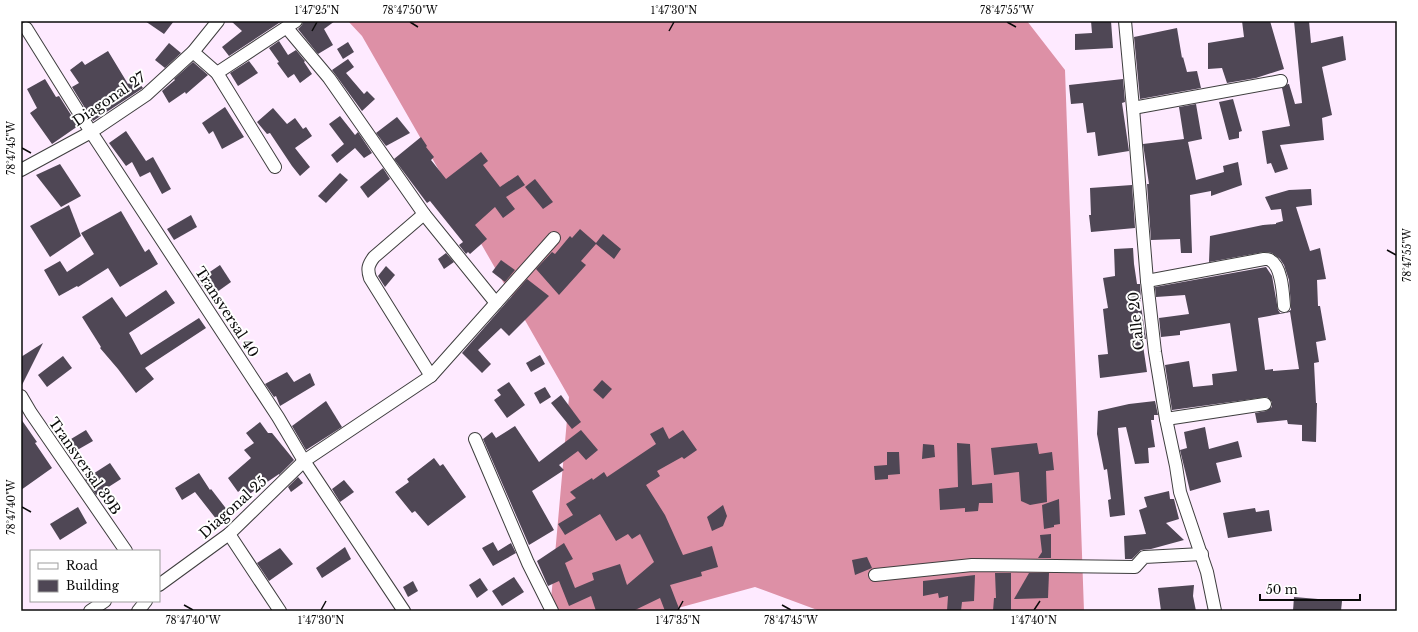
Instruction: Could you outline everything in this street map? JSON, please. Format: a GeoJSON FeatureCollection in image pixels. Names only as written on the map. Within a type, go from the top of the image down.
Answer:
{"type":"FeatureCollection","features":[{"type":"Feature","properties":{"kind":"street","name":"Diagonal 27"},"geometry":{"type":"LineString","coordinates":[[21,170],[91,132],[146,95],[193,52],[218,21]]}},
{"type":"Feature","properties":{"kind":"street","name":"Calle 20"},"geometry":{"type":"LineString","coordinates":[[1125,21],[1147,281],[1155,352],[1180,492],[1202,554],[1214,611]]}},
{"type":"Feature","properties":{"kind":"street"},"geometry":{"type":"LineString","coordinates":[[217,73],[291,24],[424,214],[496,303]]}},
{"type":"Feature","properties":{"kind":"street","name":"Transversal 40"},"geometry":{"type":"LineString","coordinates":[[26,28],[91,132],[278,417],[304,461],[404,611]]}},
{"type":"Feature","properties":{"kind":"street"},"geometry":{"type":"LineString","coordinates":[[193,52],[217,73],[275,167]]}},
{"type":"Feature","properties":{"kind":"street"},"geometry":{"type":"LineString","coordinates":[[1133,108],[1281,81]]}},
{"type":"Feature","properties":{"kind":"street"},"geometry":{"type":"LineString","coordinates":[[424,214],[374,257],[367,270],[370,278],[431,376]]}},
{"type":"Feature","properties":{"kind":"street","name":"Diagonal 25"},"geometry":{"type":"LineString","coordinates":[[160,584],[229,534],[304,461],[431,376],[554,238]]}},
{"type":"Feature","properties":{"kind":"street"},"geometry":{"type":"LineString","coordinates":[[1147,281],[1264,259],[1270,260],[1275,264],[1280,273],[1284,306]]}},
{"type":"Feature","properties":{"kind":"street","name":"Transversal 39B"},"geometry":{"type":"LineString","coordinates":[[21,396],[30,413],[125,550]]}},
{"type":"Feature","properties":{"kind":"street"},"geometry":{"type":"LineString","coordinates":[[1166,419],[1265,404]]}},
{"type":"Feature","properties":{"kind":"street"},"geometry":{"type":"LineString","coordinates":[[475,439],[528,562],[552,611]]}},
{"type":"Feature","properties":{"kind":"street"},"geometry":{"type":"LineString","coordinates":[[229,534],[280,611]]}},
{"type":"Feature","properties":{"kind":"street"},"geometry":{"type":"LineString","coordinates":[[875,575],[972,565],[1135,567],[1144,557],[1202,554]]}},
{"type":"Feature","properties":{"kind":"street"},"geometry":{"type":"LineString","coordinates":[[90,611],[104,602]]}},
{"type":"Feature","properties":{"kind":"street"},"geometry":{"type":"LineString","coordinates":[[138,611],[145,602]]}},
{"type":"Feature","properties":{"kind":"shaded area"},"geometry":{"type":"Polygon","coordinates":[[[348,21],[1027,21],[1065,70],[1084,611],[820,611],[755,587],[667,611],[550,611],[569,397],[362,36],[348,21]]]}},
{"type":"Feature","properties":{"kind":"building"},"geometry":{"type":"Polygon","coordinates":[[[145,21],[174,21],[164,34],[145,21]]]}},
{"type":"Feature","properties":{"kind":"building"},"geometry":{"type":"Polygon","coordinates":[[[231,21],[282,21],[229,56],[222,47],[242,31],[231,21]]]}},
{"type":"Feature","properties":{"kind":"building"},"geometry":{"type":"Polygon","coordinates":[[[303,21],[335,21],[324,29],[333,45],[318,54],[298,29],[302,25],[303,21]]]}},
{"type":"Feature","properties":{"kind":"building"},"geometry":{"type":"Polygon","coordinates":[[[1091,21],[1111,21],[1113,48],[1075,50],[1075,34],[1092,33],[1091,21]]]}},
{"type":"Feature","properties":{"kind":"building"},"geometry":{"type":"Polygon","coordinates":[[[1242,21],[1270,21],[1284,69],[1256,78],[1227,83],[1222,68],[1208,69],[1208,43],[1244,37],[1242,21]]]}},
{"type":"Feature","properties":{"kind":"building"},"geometry":{"type":"Polygon","coordinates":[[[1294,21],[1309,21],[1311,43],[1343,36],[1346,60],[1322,67],[1332,115],[1322,118],[1324,140],[1280,145],[1288,169],[1275,173],[1271,163],[1267,164],[1262,131],[1290,126],[1282,88],[1289,84],[1295,104],[1302,103],[1294,21]]]}},
{"type":"Feature","properties":{"kind":"building"},"geometry":{"type":"Polygon","coordinates":[[[1177,28],[1182,58],[1183,57],[1187,72],[1197,71],[1201,88],[1140,99],[1134,37],[1177,28]]]}},
{"type":"Feature","properties":{"kind":"building"},"geometry":{"type":"Polygon","coordinates":[[[279,41],[288,55],[296,50],[305,61],[304,62],[312,74],[300,83],[294,74],[288,78],[277,63],[279,62],[269,48],[279,41]]]}},
{"type":"Feature","properties":{"kind":"building"},"geometry":{"type":"Polygon","coordinates":[[[348,42],[354,52],[343,59],[337,49],[348,42]]]}},
{"type":"Feature","properties":{"kind":"building"},"geometry":{"type":"Polygon","coordinates":[[[169,43],[181,53],[165,68],[155,60],[169,43]]]}},
{"type":"Feature","properties":{"kind":"building"},"geometry":{"type":"Polygon","coordinates":[[[108,51],[128,84],[135,78],[143,88],[93,121],[72,87],[79,83],[70,70],[82,61],[85,65],[108,51]]]}},
{"type":"Feature","properties":{"kind":"building"},"geometry":{"type":"Polygon","coordinates":[[[348,59],[354,67],[346,73],[364,94],[367,91],[375,99],[362,111],[332,70],[348,59]]]}},
{"type":"Feature","properties":{"kind":"building"},"geometry":{"type":"Polygon","coordinates":[[[249,61],[258,73],[238,86],[230,73],[249,61]]]}},
{"type":"Feature","properties":{"kind":"building"},"geometry":{"type":"Polygon","coordinates":[[[193,62],[208,75],[186,94],[185,92],[169,103],[162,91],[193,62]]]}},
{"type":"Feature","properties":{"kind":"building"},"geometry":{"type":"Polygon","coordinates":[[[45,79],[56,97],[59,96],[78,126],[52,144],[30,113],[37,108],[27,89],[45,79]]]}},
{"type":"Feature","properties":{"kind":"building"},"geometry":{"type":"Polygon","coordinates":[[[1123,79],[1125,102],[1122,103],[1129,151],[1098,156],[1095,132],[1087,133],[1083,103],[1071,104],[1069,85],[1123,79]]]}},
{"type":"Feature","properties":{"kind":"building"},"geometry":{"type":"Polygon","coordinates":[[[1233,99],[1242,131],[1239,132],[1239,138],[1229,140],[1219,102],[1233,99]]]}},
{"type":"Feature","properties":{"kind":"building"},"geometry":{"type":"Polygon","coordinates":[[[1196,104],[1202,139],[1188,142],[1196,180],[1224,172],[1223,166],[1238,162],[1242,185],[1211,196],[1211,191],[1190,195],[1192,253],[1181,253],[1180,239],[1151,240],[1147,184],[1149,184],[1143,144],[1184,139],[1179,107],[1196,104]]]}},
{"type":"Feature","properties":{"kind":"building"},"geometry":{"type":"Polygon","coordinates":[[[225,107],[244,137],[222,149],[213,131],[209,134],[202,123],[225,107]]]}},
{"type":"Feature","properties":{"kind":"building"},"geometry":{"type":"Polygon","coordinates":[[[273,108],[287,124],[295,118],[303,129],[306,127],[312,136],[295,148],[310,167],[300,176],[270,133],[267,134],[257,122],[273,108]]]}},
{"type":"Feature","properties":{"kind":"building"},"geometry":{"type":"Polygon","coordinates":[[[340,116],[355,135],[358,132],[372,153],[364,158],[355,148],[337,163],[331,155],[344,144],[329,124],[340,116]]]}},
{"type":"Feature","properties":{"kind":"building"},"geometry":{"type":"Polygon","coordinates":[[[397,117],[410,133],[386,146],[376,133],[397,117]]]}},
{"type":"Feature","properties":{"kind":"building"},"geometry":{"type":"Polygon","coordinates":[[[126,131],[146,161],[153,157],[171,189],[162,194],[150,172],[140,177],[132,162],[126,166],[109,143],[126,131]]]}},
{"type":"Feature","properties":{"kind":"building"},"geometry":{"type":"Polygon","coordinates":[[[421,137],[427,146],[426,147],[434,157],[431,160],[446,179],[481,152],[488,161],[483,165],[500,187],[518,175],[525,185],[506,197],[515,209],[503,218],[495,207],[475,225],[487,239],[470,254],[468,252],[466,254],[459,245],[463,242],[430,201],[427,203],[394,159],[421,137]]]}},
{"type":"Feature","properties":{"kind":"building"},"geometry":{"type":"Polygon","coordinates":[[[60,164],[81,196],[61,207],[36,175],[60,164]]]}},
{"type":"Feature","properties":{"kind":"building"},"geometry":{"type":"Polygon","coordinates":[[[383,168],[390,179],[368,198],[360,187],[383,168]]]}},
{"type":"Feature","properties":{"kind":"building"},"geometry":{"type":"Polygon","coordinates":[[[340,173],[348,180],[326,203],[318,196],[340,173]]]}},
{"type":"Feature","properties":{"kind":"building"},"geometry":{"type":"Polygon","coordinates":[[[535,179],[553,202],[543,209],[525,187],[535,179]]]}},
{"type":"Feature","properties":{"kind":"building"},"geometry":{"type":"Polygon","coordinates":[[[1132,185],[1135,228],[1091,232],[1089,215],[1091,215],[1090,188],[1132,185]]]}},
{"type":"Feature","properties":{"kind":"building"},"geometry":{"type":"Polygon","coordinates":[[[1311,189],[1312,205],[1296,207],[1310,251],[1320,248],[1326,279],[1317,280],[1318,306],[1320,306],[1326,340],[1316,342],[1319,362],[1314,363],[1317,403],[1316,442],[1302,441],[1302,425],[1288,424],[1287,420],[1257,423],[1255,413],[1266,411],[1272,407],[1272,402],[1267,397],[1172,410],[1165,365],[1189,361],[1193,387],[1213,385],[1212,374],[1237,371],[1230,323],[1180,331],[1180,335],[1161,337],[1159,318],[1189,314],[1185,295],[1156,297],[1155,287],[1266,267],[1272,276],[1278,310],[1280,313],[1285,313],[1291,310],[1289,280],[1284,265],[1280,259],[1272,253],[1264,252],[1209,262],[1210,236],[1263,225],[1276,224],[1283,221],[1281,209],[1271,210],[1265,197],[1289,190],[1311,189]],[[1290,312],[1258,318],[1265,370],[1273,369],[1273,371],[1299,369],[1290,312]]]}},
{"type":"Feature","properties":{"kind":"building"},"geometry":{"type":"Polygon","coordinates":[[[69,205],[81,236],[50,257],[30,226],[69,205]]]}},
{"type":"Feature","properties":{"kind":"building"},"geometry":{"type":"Polygon","coordinates":[[[121,211],[145,252],[149,249],[158,264],[120,287],[108,268],[78,287],[77,286],[59,296],[44,270],[60,261],[67,272],[94,254],[81,233],[121,211]]]}},
{"type":"Feature","properties":{"kind":"building"},"geometry":{"type":"Polygon","coordinates":[[[191,215],[197,227],[174,240],[167,229],[191,215]]]}},
{"type":"Feature","properties":{"kind":"building"},"geometry":{"type":"Polygon","coordinates":[[[580,229],[596,243],[603,234],[621,249],[614,259],[596,244],[581,261],[586,265],[559,295],[536,269],[552,252],[555,254],[570,236],[572,238],[580,229]]]}},
{"type":"Feature","properties":{"kind":"building"},"geometry":{"type":"Polygon","coordinates":[[[1133,248],[1137,284],[1140,284],[1140,299],[1146,339],[1142,339],[1147,372],[1100,378],[1098,355],[1108,354],[1103,309],[1108,308],[1103,278],[1115,276],[1114,249],[1133,248]]]}},
{"type":"Feature","properties":{"kind":"building"},"geometry":{"type":"Polygon","coordinates":[[[446,253],[454,262],[444,269],[438,259],[446,253]]]}},
{"type":"Feature","properties":{"kind":"building"},"geometry":{"type":"Polygon","coordinates":[[[501,260],[515,270],[505,282],[492,272],[501,260]]]}},
{"type":"Feature","properties":{"kind":"building"},"geometry":{"type":"Polygon","coordinates":[[[220,265],[231,282],[210,297],[198,280],[220,265]]]}},
{"type":"Feature","properties":{"kind":"building"},"geometry":{"type":"Polygon","coordinates":[[[386,266],[395,275],[385,287],[378,276],[386,266]]]}},
{"type":"Feature","properties":{"kind":"building"},"geometry":{"type":"Polygon","coordinates":[[[527,279],[549,296],[509,336],[501,328],[478,350],[491,364],[482,373],[462,353],[527,279]]]}},
{"type":"Feature","properties":{"kind":"building"},"geometry":{"type":"Polygon","coordinates":[[[166,290],[175,303],[129,333],[141,355],[199,318],[206,328],[145,368],[154,379],[136,393],[100,348],[101,347],[82,317],[112,297],[126,317],[166,290]]]}},
{"type":"Feature","properties":{"kind":"building"},"geometry":{"type":"Polygon","coordinates":[[[43,343],[21,387],[21,357],[43,343]]]}},
{"type":"Feature","properties":{"kind":"building"},"geometry":{"type":"Polygon","coordinates":[[[540,355],[545,364],[531,372],[526,363],[540,355]]]}},
{"type":"Feature","properties":{"kind":"building"},"geometry":{"type":"Polygon","coordinates":[[[63,356],[72,368],[47,387],[38,375],[63,356]]]}},
{"type":"Feature","properties":{"kind":"building"},"geometry":{"type":"Polygon","coordinates":[[[287,372],[294,382],[310,373],[315,385],[280,406],[276,396],[274,397],[265,384],[287,372]]]}},
{"type":"Feature","properties":{"kind":"building"},"geometry":{"type":"Polygon","coordinates":[[[602,380],[612,389],[603,399],[593,390],[602,380]]]}},
{"type":"Feature","properties":{"kind":"building"},"geometry":{"type":"Polygon","coordinates":[[[509,382],[525,405],[507,418],[494,400],[501,395],[497,390],[509,382]]]}},
{"type":"Feature","properties":{"kind":"building"},"geometry":{"type":"Polygon","coordinates":[[[545,387],[551,397],[540,404],[534,393],[545,387]]]}},
{"type":"Feature","properties":{"kind":"building"},"geometry":{"type":"Polygon","coordinates":[[[561,395],[581,422],[572,429],[551,403],[561,395]]]}},
{"type":"Feature","properties":{"kind":"building"},"geometry":{"type":"Polygon","coordinates":[[[326,401],[342,427],[306,450],[292,426],[326,401]]]}},
{"type":"Feature","properties":{"kind":"building"},"geometry":{"type":"Polygon","coordinates":[[[1155,401],[1158,415],[1154,415],[1154,420],[1151,420],[1155,447],[1148,448],[1149,463],[1135,464],[1126,427],[1118,428],[1125,515],[1110,517],[1108,500],[1111,499],[1107,469],[1104,470],[1097,434],[1098,411],[1129,404],[1155,401]]]}},
{"type":"Feature","properties":{"kind":"building"},"geometry":{"type":"Polygon","coordinates":[[[21,419],[37,442],[35,443],[52,468],[21,490],[21,419]]]}},
{"type":"Feature","properties":{"kind":"building"},"geometry":{"type":"Polygon","coordinates":[[[260,422],[268,433],[272,433],[294,460],[279,475],[248,495],[243,488],[238,492],[228,478],[251,458],[244,450],[254,443],[246,433],[260,422]]]}},
{"type":"Feature","properties":{"kind":"building"},"geometry":{"type":"Polygon","coordinates":[[[515,426],[539,462],[581,430],[598,450],[586,460],[578,451],[559,465],[564,470],[532,491],[554,530],[529,545],[483,439],[492,432],[496,438],[515,426]]]}},
{"type":"Feature","properties":{"kind":"building"},"geometry":{"type":"Polygon","coordinates":[[[663,427],[669,439],[683,430],[697,450],[684,459],[682,457],[657,471],[660,476],[646,485],[665,515],[683,555],[712,546],[718,567],[701,572],[702,576],[670,585],[680,611],[665,611],[660,598],[633,611],[596,611],[591,596],[569,606],[559,581],[548,586],[537,561],[564,543],[573,559],[565,563],[575,588],[594,580],[592,573],[620,564],[627,585],[654,562],[640,534],[632,539],[628,534],[616,541],[600,514],[565,535],[558,524],[573,515],[566,504],[576,498],[570,492],[592,478],[593,480],[604,472],[607,477],[656,444],[650,434],[663,427]]]}},
{"type":"Feature","properties":{"kind":"building"},"geometry":{"type":"Polygon","coordinates":[[[1205,427],[1209,449],[1238,441],[1242,457],[1216,463],[1221,482],[1190,491],[1180,450],[1187,448],[1184,432],[1205,427]]]}},
{"type":"Feature","properties":{"kind":"building"},"geometry":{"type":"Polygon","coordinates":[[[86,430],[93,441],[72,453],[66,442],[86,430]]]}},
{"type":"Feature","properties":{"kind":"building"},"geometry":{"type":"Polygon","coordinates":[[[957,443],[970,444],[972,485],[992,483],[993,503],[979,503],[978,511],[965,512],[965,508],[940,510],[939,489],[958,487],[957,443]]]}},
{"type":"Feature","properties":{"kind":"building"},"geometry":{"type":"Polygon","coordinates":[[[1037,443],[1039,454],[1052,452],[1054,470],[1046,471],[1047,502],[1030,505],[1021,501],[1019,472],[994,475],[991,448],[1037,443]]]}},
{"type":"Feature","properties":{"kind":"building"},"geometry":{"type":"Polygon","coordinates":[[[923,444],[934,445],[935,457],[922,459],[923,444]]]}},
{"type":"Feature","properties":{"kind":"building"},"geometry":{"type":"Polygon","coordinates":[[[887,452],[899,452],[900,474],[888,475],[888,479],[875,480],[874,466],[887,465],[887,452]]]}},
{"type":"Feature","properties":{"kind":"building"},"geometry":{"type":"Polygon","coordinates":[[[434,458],[440,466],[443,464],[466,497],[428,526],[415,511],[412,513],[395,492],[409,482],[407,479],[434,458]]]}},
{"type":"Feature","properties":{"kind":"building"},"geometry":{"type":"Polygon","coordinates":[[[110,463],[121,479],[96,495],[85,479],[110,463]]]}},
{"type":"Feature","properties":{"kind":"building"},"geometry":{"type":"Polygon","coordinates":[[[199,473],[210,490],[211,489],[228,511],[217,520],[195,492],[182,500],[175,488],[199,473]]]}},
{"type":"Feature","properties":{"kind":"building"},"geometry":{"type":"Polygon","coordinates":[[[298,477],[303,483],[291,492],[288,487],[298,477]]]}},
{"type":"Feature","properties":{"kind":"building"},"geometry":{"type":"Polygon","coordinates":[[[344,480],[354,492],[340,502],[332,489],[344,480]]]}},
{"type":"Feature","properties":{"kind":"building"},"geometry":{"type":"Polygon","coordinates":[[[1169,491],[1170,499],[1174,499],[1179,519],[1166,523],[1184,540],[1151,549],[1141,550],[1132,559],[1125,559],[1124,536],[1146,534],[1139,510],[1147,507],[1144,497],[1169,491]]]}},
{"type":"Feature","properties":{"kind":"building"},"geometry":{"type":"Polygon","coordinates":[[[1059,499],[1060,524],[1044,529],[1042,505],[1059,499]]]}},
{"type":"Feature","properties":{"kind":"building"},"geometry":{"type":"Polygon","coordinates":[[[723,505],[727,516],[723,526],[712,531],[707,517],[723,505]]]}},
{"type":"Feature","properties":{"kind":"building"},"geometry":{"type":"Polygon","coordinates":[[[78,507],[87,523],[60,540],[50,524],[78,507]]]}},
{"type":"Feature","properties":{"kind":"building"},"geometry":{"type":"Polygon","coordinates":[[[1255,508],[1256,512],[1269,510],[1272,531],[1228,538],[1223,513],[1255,508]]]}},
{"type":"Feature","properties":{"kind":"building"},"geometry":{"type":"Polygon","coordinates":[[[1051,534],[1051,558],[1038,558],[1042,552],[1040,535],[1051,534]]]}},
{"type":"Feature","properties":{"kind":"building"},"geometry":{"type":"Polygon","coordinates":[[[493,542],[498,551],[511,543],[516,553],[493,566],[482,548],[493,542]]]}},
{"type":"Feature","properties":{"kind":"building"},"geometry":{"type":"Polygon","coordinates":[[[345,547],[351,559],[322,578],[316,568],[345,547]]]}},
{"type":"Feature","properties":{"kind":"building"},"geometry":{"type":"Polygon","coordinates":[[[280,548],[293,564],[269,581],[257,563],[280,548]]]}},
{"type":"Feature","properties":{"kind":"building"},"geometry":{"type":"Polygon","coordinates":[[[867,557],[872,568],[855,575],[852,560],[867,557]]]}},
{"type":"Feature","properties":{"kind":"building"},"geometry":{"type":"Polygon","coordinates":[[[995,573],[1011,573],[1011,611],[993,611],[994,598],[996,598],[995,573]]]}},
{"type":"Feature","properties":{"kind":"building"},"geometry":{"type":"Polygon","coordinates":[[[1029,573],[1049,573],[1048,598],[1014,599],[1029,573]]]}},
{"type":"Feature","properties":{"kind":"building"},"geometry":{"type":"Polygon","coordinates":[[[975,575],[974,601],[962,602],[961,611],[947,611],[948,596],[939,598],[938,593],[923,596],[923,581],[975,575]]]}},
{"type":"Feature","properties":{"kind":"building"},"geometry":{"type":"Polygon","coordinates":[[[514,577],[524,592],[502,606],[492,591],[514,577]]]}},
{"type":"Feature","properties":{"kind":"building"},"geometry":{"type":"Polygon","coordinates":[[[480,578],[488,590],[477,598],[469,585],[480,578]]]}},
{"type":"Feature","properties":{"kind":"building"},"geometry":{"type":"Polygon","coordinates":[[[413,581],[418,591],[408,597],[403,587],[413,581]]]}},
{"type":"Feature","properties":{"kind":"building"},"geometry":{"type":"Polygon","coordinates":[[[1194,585],[1193,596],[1196,611],[1161,611],[1158,588],[1194,585]]]}},
{"type":"Feature","properties":{"kind":"building"},"geometry":{"type":"Polygon","coordinates":[[[1294,597],[1342,601],[1341,611],[1293,611],[1294,597]]]}}]}
